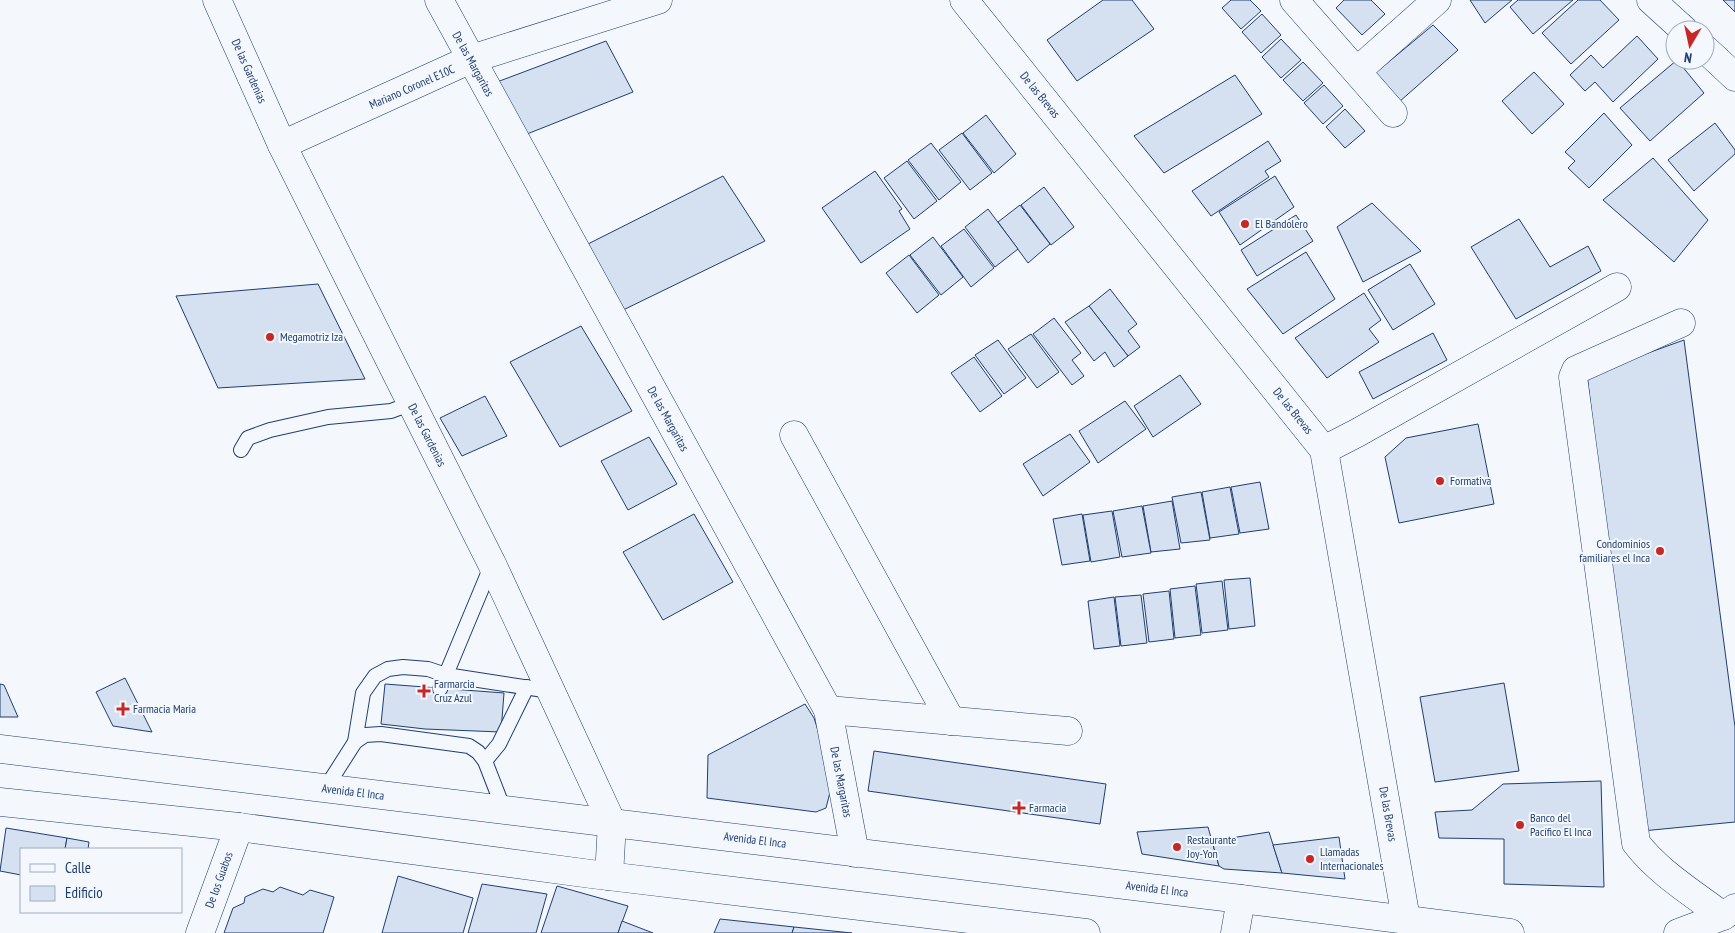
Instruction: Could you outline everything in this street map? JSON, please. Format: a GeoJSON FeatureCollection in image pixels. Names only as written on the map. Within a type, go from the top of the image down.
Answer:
{"type":"FeatureCollection","features":[{"type":"Feature","properties":{"kind":"street","name":"De las Gardenias"},"geometry":{"type":"LineString","coordinates":[[217,0],[282,145],[492,564],[539,689],[612,824],[609,876]]}},
{"type":"Feature","properties":{"kind":"street","name":"De las Margaritas"},"geometry":{"type":"LineString","coordinates":[[439,0],[828,710],[855,852]]}},
{"type":"Feature","properties":{"kind":"street","name":"Mariano Coronel E10C"},"geometry":{"type":"LineString","coordinates":[[282,145],[471,59],[658,0]]}},
{"type":"Feature","properties":{"kind":"street","name":"De las Brevas"},"geometry":{"type":"LineString","coordinates":[[964,0],[1324,450],[1406,919]]}},
{"type":"Feature","properties":{"kind":"street"},"geometry":{"type":"LineString","coordinates":[[1294,0],[1393,113]]}},
{"type":"Feature","properties":{"kind":"street"},"geometry":{"type":"LineString","coordinates":[[1357,71],[1436,0]]}},
{"type":"Feature","properties":{"kind":"street"},"geometry":{"type":"LineString","coordinates":[[1651,0],[1673,20]]}},
{"type":"Feature","properties":{"kind":"street"},"geometry":{"type":"LineString","coordinates":[[1715,58],[1735,76]]}},
{"type":"Feature","properties":{"kind":"street"},"geometry":{"type":"LineString","coordinates":[[1324,450],[1617,287]]}},
{"type":"Feature","properties":{"kind":"street"},"geometry":{"type":"LineString","coordinates":[[1681,323],[1576,370],[1573,377],[1636,843],[1644,854],[1671,876],[1729,912]]}},
{"type":"Feature","properties":{"kind":"street"},"geometry":{"type":"LineString","coordinates":[[794,435],[951,721]]}},
{"type":"Feature","properties":{"kind":"street"},"geometry":{"type":"LineString","coordinates":[[828,710],[1068,732]]}},
{"type":"Feature","properties":{"kind":"street","name":"Avenida El Inca"},"geometry":{"type":"LineString","coordinates":[[0,749],[612,824],[1241,898],[1510,933]]}},
{"type":"Feature","properties":{"kind":"street"},"geometry":{"type":"LineString","coordinates":[[0,802],[239,827],[609,876],[1086,933]]}},
{"type":"Feature","properties":{"kind":"street","name":"De los Guabos"},"geometry":{"type":"LineString","coordinates":[[200,933],[239,827]]}},
{"type":"Feature","properties":{"kind":"street"},"geometry":{"type":"LineString","coordinates":[[1235,933],[1241,898]]}},
{"type":"Feature","properties":{"kind":"street"},"geometry":{"type":"LineString","coordinates":[[1678,933],[1729,912]]}},
{"type":"Feature","properties":{"kind":"lane"},"geometry":{"type":"LineString","coordinates":[[241,450],[248,438],[270,430],[328,417],[391,411],[412,403]]}},
{"type":"Feature","properties":{"kind":"lane"},"geometry":{"type":"LineString","coordinates":[[440,689],[492,564]]}},
{"type":"Feature","properties":{"kind":"lane"},"geometry":{"type":"LineString","coordinates":[[325,789],[355,742],[363,693],[375,676],[388,669],[402,667],[428,669],[446,675],[539,689],[500,744],[485,761]]}},
{"type":"Feature","properties":{"kind":"lane"},"geometry":{"type":"LineString","coordinates":[[355,742],[366,735],[422,734],[469,746],[478,752],[485,761],[504,810]]}},
{"type":"Feature","properties":{"kind":"building"},"geometry":{"type":"Polygon","coordinates":[[[1103,0],[1132,0],[1154,29],[1077,81],[1047,40],[1103,0]]]}},
{"type":"Feature","properties":{"kind":"building"},"geometry":{"type":"Polygon","coordinates":[[[1231,0],[1250,0],[1261,11],[1241,29],[1222,8],[1231,0]]]}},
{"type":"Feature","properties":{"kind":"building"},"geometry":{"type":"Polygon","coordinates":[[[1344,0],[1371,0],[1385,14],[1362,35],[1336,8],[1344,0]]]}},
{"type":"Feature","properties":{"kind":"building"},"geometry":{"type":"Polygon","coordinates":[[[1470,0],[1512,0],[1485,23],[1470,0]]]}},
{"type":"Feature","properties":{"kind":"building"},"geometry":{"type":"Polygon","coordinates":[[[1518,0],[1573,0],[1533,34],[1510,7],[1518,0]]]}},
{"type":"Feature","properties":{"kind":"building"},"geometry":{"type":"Polygon","coordinates":[[[1578,0],[1600,0],[1619,20],[1571,64],[1542,33],[1578,0]]]}},
{"type":"Feature","properties":{"kind":"building"},"geometry":{"type":"Polygon","coordinates":[[[1723,0],[1735,0],[1735,12],[1723,0]]]}},
{"type":"Feature","properties":{"kind":"building"},"geometry":{"type":"Polygon","coordinates":[[[1262,14],[1281,35],[1261,53],[1242,32],[1262,14]]]}},
{"type":"Feature","properties":{"kind":"building"},"geometry":{"type":"Polygon","coordinates":[[[1433,25],[1458,50],[1399,102],[1373,75],[1433,25]]]}},
{"type":"Feature","properties":{"kind":"building"},"geometry":{"type":"Polygon","coordinates":[[[1637,36],[1658,59],[1613,102],[1595,82],[1585,91],[1570,75],[1591,55],[1603,68],[1637,36]]]}},
{"type":"Feature","properties":{"kind":"building"},"geometry":{"type":"Polygon","coordinates":[[[1281,39],[1301,60],[1281,78],[1262,57],[1281,39]]]}},
{"type":"Feature","properties":{"kind":"building"},"geometry":{"type":"Polygon","coordinates":[[[606,41],[633,92],[527,134],[497,82],[606,41]]]}},
{"type":"Feature","properties":{"kind":"building"},"geometry":{"type":"Polygon","coordinates":[[[1303,62],[1323,83],[1303,101],[1283,80],[1303,62]]]}},
{"type":"Feature","properties":{"kind":"building"},"geometry":{"type":"Polygon","coordinates":[[[1665,70],[1685,70],[1704,93],[1650,141],[1620,108],[1665,70]]]}},
{"type":"Feature","properties":{"kind":"building"},"geometry":{"type":"Polygon","coordinates":[[[1534,72],[1564,104],[1532,134],[1502,101],[1534,72]]]}},
{"type":"Feature","properties":{"kind":"building"},"geometry":{"type":"Polygon","coordinates":[[[1235,75],[1262,114],[1164,173],[1134,136],[1235,75]]]}},
{"type":"Feature","properties":{"kind":"building"},"geometry":{"type":"Polygon","coordinates":[[[1324,85],[1343,106],[1323,124],[1304,103],[1324,85]]]}},
{"type":"Feature","properties":{"kind":"building"},"geometry":{"type":"Polygon","coordinates":[[[1345,109],[1365,131],[1345,148],[1326,127],[1345,109]]]}},
{"type":"Feature","properties":{"kind":"building"},"geometry":{"type":"Polygon","coordinates":[[[1604,113],[1632,145],[1589,188],[1568,168],[1575,161],[1565,152],[1604,113]]]}},
{"type":"Feature","properties":{"kind":"building"},"geometry":{"type":"Polygon","coordinates":[[[986,115],[1016,154],[994,173],[963,133],[986,115]]]}},
{"type":"Feature","properties":{"kind":"building"},"geometry":{"type":"Polygon","coordinates":[[[1715,123],[1735,150],[1735,154],[1694,191],[1668,160],[1715,123]]]}},
{"type":"Feature","properties":{"kind":"building"},"geometry":{"type":"Polygon","coordinates":[[[962,133],[992,173],[970,190],[939,150],[962,133]]]}},
{"type":"Feature","properties":{"kind":"building"},"geometry":{"type":"Polygon","coordinates":[[[1268,141],[1281,161],[1265,171],[1269,177],[1211,216],[1192,191],[1268,141]]]}},
{"type":"Feature","properties":{"kind":"building"},"geometry":{"type":"Polygon","coordinates":[[[931,143],[961,182],[939,200],[908,160],[931,143]]]}},
{"type":"Feature","properties":{"kind":"building"},"geometry":{"type":"Polygon","coordinates":[[[1653,158],[1708,220],[1674,262],[1603,200],[1653,158]]]}},
{"type":"Feature","properties":{"kind":"building"},"geometry":{"type":"Polygon","coordinates":[[[907,161],[937,201],[914,219],[884,178],[907,161]]]}},
{"type":"Feature","properties":{"kind":"building"},"geometry":{"type":"Polygon","coordinates":[[[875,171],[902,209],[899,211],[910,229],[861,263],[822,208],[875,171]]]}},
{"type":"Feature","properties":{"kind":"building"},"geometry":{"type":"Polygon","coordinates":[[[723,176],[765,241],[619,312],[586,245],[723,176]]]}},
{"type":"Feature","properties":{"kind":"building"},"geometry":{"type":"Polygon","coordinates":[[[1275,176],[1294,207],[1240,245],[1219,212],[1275,176]]]}},
{"type":"Feature","properties":{"kind":"building"},"geometry":{"type":"Polygon","coordinates":[[[1044,187],[1074,227],[1051,245],[1021,205],[1044,187]]]}},
{"type":"Feature","properties":{"kind":"building"},"geometry":{"type":"Polygon","coordinates":[[[1372,203],[1421,251],[1363,282],[1337,227],[1372,203]]]}},
{"type":"Feature","properties":{"kind":"building"},"geometry":{"type":"Polygon","coordinates":[[[1020,205],[1050,244],[1028,263],[998,222],[1020,205]]]}},
{"type":"Feature","properties":{"kind":"building"},"geometry":{"type":"Polygon","coordinates":[[[988,209],[1018,249],[995,267],[965,227],[988,209]]]}},
{"type":"Feature","properties":{"kind":"building"},"geometry":{"type":"Polygon","coordinates":[[[1296,215],[1313,241],[1257,276],[1241,250],[1296,215]]]}},
{"type":"Feature","properties":{"kind":"building"},"geometry":{"type":"Polygon","coordinates":[[[1519,219],[1550,267],[1588,246],[1601,271],[1516,319],[1471,247],[1519,219]]]}},
{"type":"Feature","properties":{"kind":"building"},"geometry":{"type":"Polygon","coordinates":[[[964,229],[994,268],[971,287],[941,246],[964,229]]]}},
{"type":"Feature","properties":{"kind":"building"},"geometry":{"type":"Polygon","coordinates":[[[933,237],[963,277],[941,295],[910,255],[933,237]]]}},
{"type":"Feature","properties":{"kind":"building"},"geometry":{"type":"Polygon","coordinates":[[[1306,252],[1335,299],[1283,334],[1247,289],[1306,252]]]}},
{"type":"Feature","properties":{"kind":"building"},"geometry":{"type":"Polygon","coordinates":[[[909,255],[939,295],[917,313],[886,273],[909,255]]]}},
{"type":"Feature","properties":{"kind":"building"},"geometry":{"type":"Polygon","coordinates":[[[1410,264],[1435,304],[1393,330],[1368,290],[1410,264]]]}},
{"type":"Feature","properties":{"kind":"building","name":"Megamotriz Iza"},"geometry":{"type":"Polygon","coordinates":[[[318,284],[365,379],[218,388],[176,296],[318,284]]]}},
{"type":"Feature","properties":{"kind":"building"},"geometry":{"type":"Polygon","coordinates":[[[1110,289],[1137,324],[1128,331],[1140,347],[1128,356],[1089,306],[1110,289]]]}},
{"type":"Feature","properties":{"kind":"building"},"geometry":{"type":"Polygon","coordinates":[[[1364,293],[1381,320],[1369,329],[1379,342],[1327,378],[1295,338],[1364,293]]]}},
{"type":"Feature","properties":{"kind":"building"},"geometry":{"type":"Polygon","coordinates":[[[1089,306],[1128,356],[1114,367],[1105,352],[1094,361],[1065,322],[1089,306]]]}},
{"type":"Feature","properties":{"kind":"building"},"geometry":{"type":"Polygon","coordinates":[[[1054,318],[1081,353],[1072,360],[1084,376],[1072,385],[1033,334],[1054,318]]]}},
{"type":"Feature","properties":{"kind":"building"},"geometry":{"type":"Polygon","coordinates":[[[581,326],[632,411],[560,447],[510,362],[581,326]]]}},
{"type":"Feature","properties":{"kind":"building"},"geometry":{"type":"Polygon","coordinates":[[[1433,333],[1447,360],[1373,399],[1359,372],[1433,333]]]}},
{"type":"Feature","properties":{"kind":"building"},"geometry":{"type":"Polygon","coordinates":[[[1031,334],[1059,372],[1037,388],[1008,349],[1031,334]]]}},
{"type":"Feature","properties":{"kind":"building"},"geometry":{"type":"Polygon","coordinates":[[[998,340],[1026,378],[1004,394],[975,355],[998,340]]]}},
{"type":"Feature","properties":{"kind":"building","name":"Condominios familiares el Inca"},"geometry":{"type":"Polygon","coordinates":[[[1684,340],[1735,727],[1735,822],[1642,831],[1587,375],[1684,340]]]}},
{"type":"Feature","properties":{"kind":"building"},"geometry":{"type":"Polygon","coordinates":[[[974,357],[1002,396],[980,412],[951,373],[974,357]]]}},
{"type":"Feature","properties":{"kind":"building"},"geometry":{"type":"Polygon","coordinates":[[[1180,375],[1201,404],[1153,437],[1134,406],[1180,375]]]}},
{"type":"Feature","properties":{"kind":"building"},"geometry":{"type":"Polygon","coordinates":[[[485,396],[507,436],[462,456],[440,418],[485,396]]]}},
{"type":"Feature","properties":{"kind":"building"},"geometry":{"type":"Polygon","coordinates":[[[1125,401],[1146,429],[1098,463],[1079,431],[1125,401]]]}},
{"type":"Feature","properties":{"kind":"building","name":"Formativa"},"geometry":{"type":"Polygon","coordinates":[[[1478,424],[1494,504],[1399,523],[1385,457],[1406,438],[1478,424]]]}},
{"type":"Feature","properties":{"kind":"building"},"geometry":{"type":"Polygon","coordinates":[[[1070,434],[1090,462],[1043,496],[1023,464],[1070,434]]]}},
{"type":"Feature","properties":{"kind":"building"},"geometry":{"type":"Polygon","coordinates":[[[649,437],[677,484],[628,510],[601,461],[649,437]]]}},
{"type":"Feature","properties":{"kind":"building"},"geometry":{"type":"Polygon","coordinates":[[[1260,482],[1269,529],[1240,533],[1231,487],[1260,482]]]}},
{"type":"Feature","properties":{"kind":"building"},"geometry":{"type":"Polygon","coordinates":[[[1230,487],[1239,534],[1210,538],[1202,492],[1230,487]]]}},
{"type":"Feature","properties":{"kind":"building"},"geometry":{"type":"Polygon","coordinates":[[[1201,492],[1210,540],[1181,543],[1172,497],[1201,492]]]}},
{"type":"Feature","properties":{"kind":"building"},"geometry":{"type":"Polygon","coordinates":[[[1172,501],[1180,549],[1151,552],[1143,506],[1172,501]]]}},
{"type":"Feature","properties":{"kind":"building"},"geometry":{"type":"Polygon","coordinates":[[[1142,506],[1151,553],[1122,557],[1113,511],[1142,506]]]}},
{"type":"Feature","properties":{"kind":"building"},"geometry":{"type":"Polygon","coordinates":[[[1112,511],[1120,557],[1091,562],[1083,515],[1112,511]]]}},
{"type":"Feature","properties":{"kind":"building"},"geometry":{"type":"Polygon","coordinates":[[[694,514],[733,582],[663,620],[623,552],[694,514]]]}},
{"type":"Feature","properties":{"kind":"building"},"geometry":{"type":"Polygon","coordinates":[[[1082,514],[1090,561],[1062,565],[1053,519],[1082,514]]]}},
{"type":"Feature","properties":{"kind":"building"},"geometry":{"type":"Polygon","coordinates":[[[1250,578],[1255,626],[1229,629],[1224,580],[1250,578]]]}},
{"type":"Feature","properties":{"kind":"building"},"geometry":{"type":"Polygon","coordinates":[[[1222,581],[1228,630],[1202,633],[1196,584],[1222,581]]]}},
{"type":"Feature","properties":{"kind":"building"},"geometry":{"type":"Polygon","coordinates":[[[1195,586],[1201,635],[1175,638],[1170,589],[1195,586]]]}},
{"type":"Feature","properties":{"kind":"building"},"geometry":{"type":"Polygon","coordinates":[[[1169,591],[1174,639],[1149,642],[1143,594],[1169,591]]]}},
{"type":"Feature","properties":{"kind":"building"},"geometry":{"type":"Polygon","coordinates":[[[1141,595],[1147,643],[1121,646],[1115,597],[1141,595]]]}},
{"type":"Feature","properties":{"kind":"building"},"geometry":{"type":"Polygon","coordinates":[[[1114,597],[1120,646],[1094,649],[1088,601],[1114,597]]]}},
{"type":"Feature","properties":{"kind":"building","name":"Farmacia Maria"},"geometry":{"type":"Polygon","coordinates":[[[125,678],[152,732],[113,726],[96,692],[125,678]]]}},
{"type":"Feature","properties":{"kind":"building"},"geometry":{"type":"Polygon","coordinates":[[[1504,683],[1519,771],[1435,782],[1420,697],[1504,683]]]}},
{"type":"Feature","properties":{"kind":"building"},"geometry":{"type":"Polygon","coordinates":[[[0,684],[4,685],[18,717],[0,717],[0,684]]]}},
{"type":"Feature","properties":{"kind":"building"},"geometry":{"type":"Polygon","coordinates":[[[385,684],[504,693],[501,732],[425,729],[381,724],[385,684]]]}},
{"type":"Feature","properties":{"kind":"building"},"geometry":{"type":"Polygon","coordinates":[[[805,704],[814,718],[826,755],[830,792],[826,808],[816,812],[707,798],[708,755],[805,704]]]}},
{"type":"Feature","properties":{"kind":"building"},"geometry":{"type":"Polygon","coordinates":[[[874,751],[1106,784],[1100,824],[868,791],[874,751]]]}},
{"type":"Feature","properties":{"kind":"building","name":"Banco del Pacífico El Inca"},"geometry":{"type":"Polygon","coordinates":[[[1601,781],[1604,887],[1504,884],[1504,839],[1439,838],[1435,812],[1472,810],[1503,784],[1601,781]]]}},
{"type":"Feature","properties":{"kind":"building","name":"Restaurante Joy-Yon"},"geometry":{"type":"Polygon","coordinates":[[[1208,827],[1219,866],[1142,854],[1137,832],[1208,827]]]}},
{"type":"Feature","properties":{"kind":"building"},"geometry":{"type":"Polygon","coordinates":[[[6,828],[67,838],[65,848],[20,848],[20,875],[0,871],[6,828]]]}},
{"type":"Feature","properties":{"kind":"building"},"geometry":{"type":"Polygon","coordinates":[[[1269,832],[1282,873],[1224,869],[1219,866],[1212,841],[1269,832]]]}},
{"type":"Feature","properties":{"kind":"building","name":"Llamadas Internacionales"},"geometry":{"type":"Polygon","coordinates":[[[1339,837],[1345,879],[1282,873],[1273,845],[1339,837]]]}},
{"type":"Feature","properties":{"kind":"building"},"geometry":{"type":"Polygon","coordinates":[[[67,838],[89,842],[88,848],[65,848],[67,838]]]}},
{"type":"Feature","properties":{"kind":"building"},"geometry":{"type":"Polygon","coordinates":[[[398,876],[473,898],[463,933],[382,933],[398,876]]]}},
{"type":"Feature","properties":{"kind":"building"},"geometry":{"type":"Polygon","coordinates":[[[482,884],[547,894],[536,933],[468,933],[482,884]]]}},
{"type":"Feature","properties":{"kind":"building"},"geometry":{"type":"Polygon","coordinates":[[[557,886],[628,906],[618,933],[541,933],[557,886]]]}},
{"type":"Feature","properties":{"kind":"building"},"geometry":{"type":"Polygon","coordinates":[[[280,887],[303,895],[310,890],[334,897],[323,933],[224,933],[233,908],[244,903],[245,897],[263,889],[273,892],[280,887]]]}},
{"type":"Feature","properties":{"kind":"building"},"geometry":{"type":"Polygon","coordinates":[[[720,919],[794,927],[792,933],[714,933],[720,919]]]}},
{"type":"Feature","properties":{"kind":"building"},"geometry":{"type":"Polygon","coordinates":[[[622,921],[653,933],[618,933],[622,921]]]}},
{"type":"Feature","properties":{"kind":"building"},"geometry":{"type":"Polygon","coordinates":[[[794,927],[852,933],[792,933],[794,927]]]}},
{"type":"Feature","properties":{"kind":"place","name":"El Bandolero"},"geometry":{"type":"Point","coordinates":[1245,224]}},
{"type":"Feature","properties":{"kind":"place","name":"Megamotriz Iza"},"geometry":{"type":"Point","coordinates":[270,337]}},
{"type":"Feature","properties":{"kind":"place","name":"Formativa"},"geometry":{"type":"Point","coordinates":[1440,481]}},
{"type":"Feature","properties":{"kind":"place","name":"Condominios familiares el Inca"},"geometry":{"type":"Point","coordinates":[1660,551]}},
{"type":"Feature","properties":{"kind":"place","name":"Farmarcia Cruz Azul"},"geometry":{"type":"Point","coordinates":[424,691]}},
{"type":"Feature","properties":{"kind":"place","name":"Farmacia Maria"},"geometry":{"type":"Point","coordinates":[123,709]}},
{"type":"Feature","properties":{"kind":"place","name":"Farmacia"},"geometry":{"type":"Point","coordinates":[1019,808]}},
{"type":"Feature","properties":{"kind":"place","name":"Banco del Pacífico El Inca"},"geometry":{"type":"Point","coordinates":[1520,825]}},
{"type":"Feature","properties":{"kind":"place","name":"Restaurante Joy-Yon"},"geometry":{"type":"Point","coordinates":[1177,847]}},
{"type":"Feature","properties":{"kind":"place","name":"Llamadas Internacionales"},"geometry":{"type":"Point","coordinates":[1310,859]}}]}
